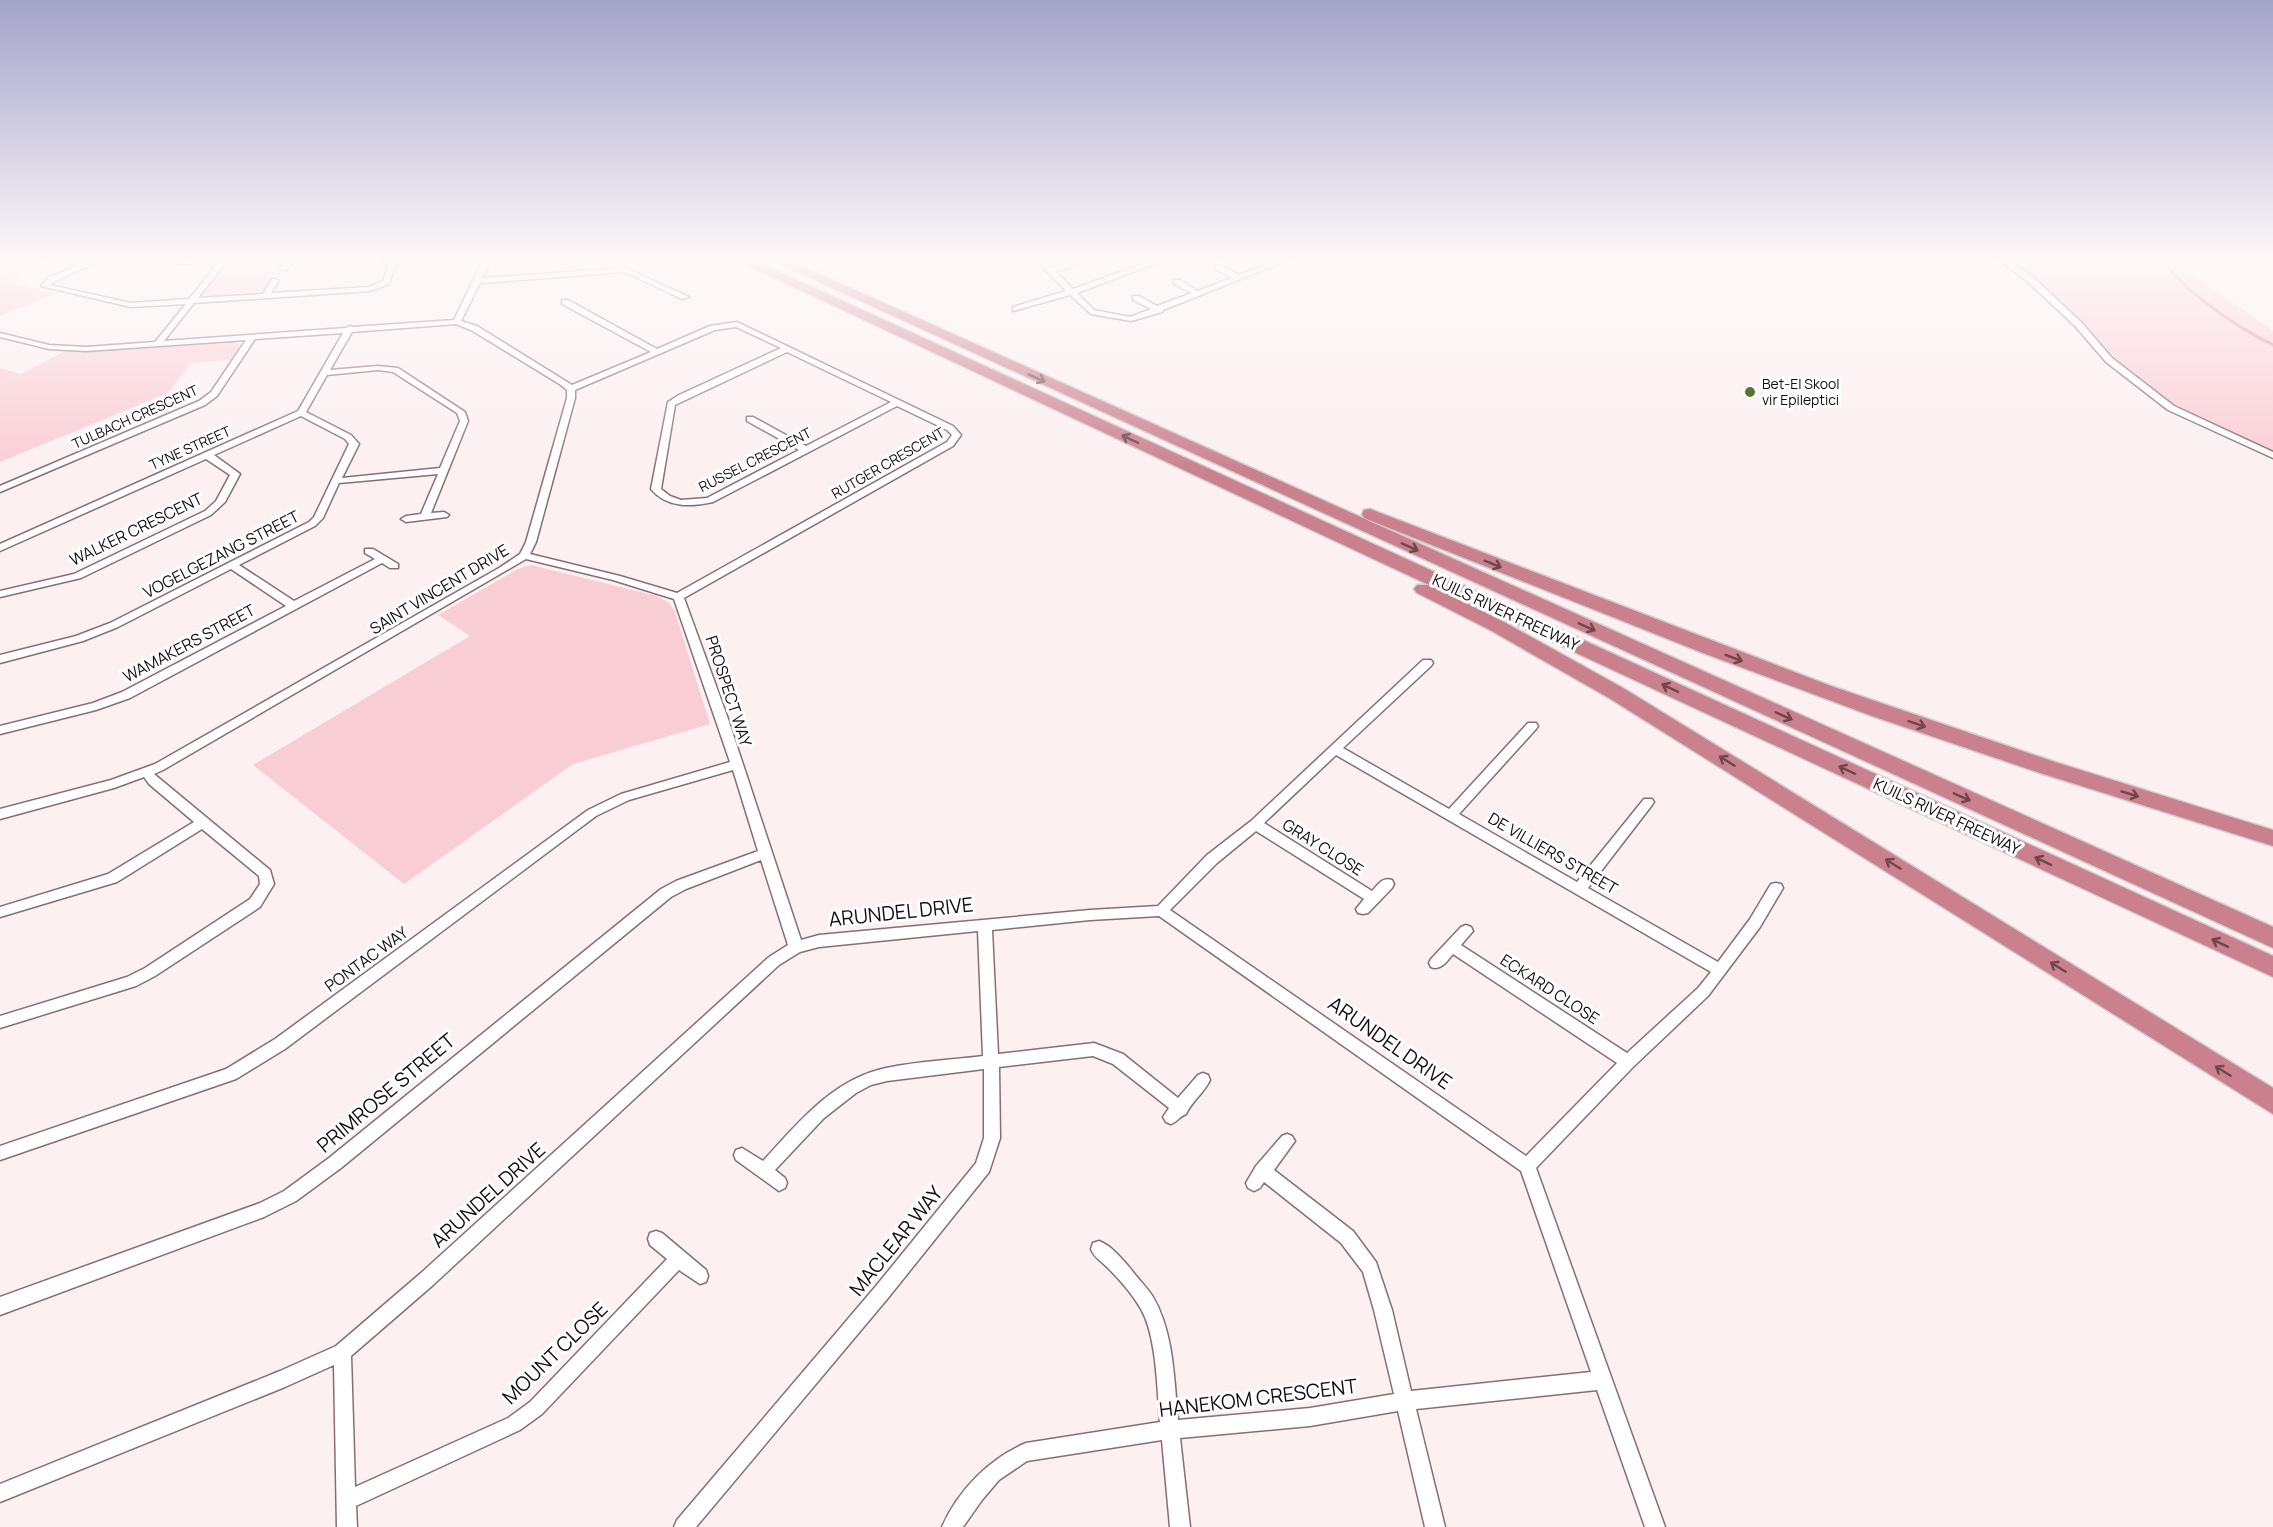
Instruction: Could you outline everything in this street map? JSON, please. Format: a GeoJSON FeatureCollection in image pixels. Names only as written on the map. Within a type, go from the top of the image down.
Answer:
{"type":"FeatureCollection","features":[{"type":"Feature","properties":{"kind":"highway","name":"KUILS RIVER FREEWAY"},"geometry":{"type":"LineString","coordinates":[[892,329],[2273,968]]}},
{"type":"Feature","properties":{"kind":"highway","name":"KUILS RIVER FREEWAY"},"geometry":{"type":"LineString","coordinates":[[930,329],[2273,938]]}},
{"type":"Feature","properties":{"kind":"highway"},"geometry":{"type":"LineString","coordinates":[[1203,453],[1273,476],[1646,625],[1837,696],[2063,773],[2273,838]]}},
{"type":"Feature","properties":{"kind":"highway"},"geometry":{"type":"LineString","coordinates":[[1183,464],[1233,496],[1497,626],[1616,693],[2273,1102]]}},
{"type":"Feature","properties":{"kind":"street"},"geometry":{"type":"LineString","coordinates":[[159,342],[169,329]]}},
{"type":"Feature","properties":{"kind":"street"},"geometry":{"type":"LineString","coordinates":[[0,335],[66,349],[335,329]]}},
{"type":"Feature","properties":{"kind":"street"},"geometry":{"type":"LineString","coordinates":[[301,413],[349,329]]}},
{"type":"Feature","properties":{"kind":"street"},"geometry":{"type":"LineString","coordinates":[[473,329],[572,389]]}},
{"type":"Feature","properties":{"kind":"street"},"geometry":{"type":"LineString","coordinates":[[615,329],[657,352]]}},
{"type":"Feature","properties":{"kind":"street","name":"RUTGER CRESCENT"},"geometry":{"type":"LineString","coordinates":[[572,389],[710,329]]}},
{"type":"Feature","properties":{"kind":"street","name":"RUTGER CRESCENT"},"geometry":{"type":"LineString","coordinates":[[678,597],[956,440],[955,431],[751,329]]}},
{"type":"Feature","properties":{"kind":"street"},"geometry":{"type":"LineString","coordinates":[[2083,329],[2109,360],[2171,408],[2273,455]]}},
{"type":"Feature","properties":{"kind":"street","name":"TULBACH CRESCENT"},"geometry":{"type":"LineString","coordinates":[[0,489],[202,403],[214,394],[253,336]]}},
{"type":"Feature","properties":{"kind":"street","name":"RUSSEL CRESCENT"},"geometry":{"type":"LineString","coordinates":[[788,348],[682,397],[672,404],[656,489],[667,498],[683,503],[710,500],[898,402]]}},
{"type":"Feature","properties":{"kind":"street"},"geometry":{"type":"LineString","coordinates":[[325,373],[378,368],[396,370],[461,412],[464,421],[425,517]]}},
{"type":"Feature","properties":{"kind":"street","name":"SAINT VINCENT DRIVE"},"geometry":{"type":"LineString","coordinates":[[0,814],[147,773],[493,576],[524,556],[531,542],[572,399],[572,389]]}},
{"type":"Feature","properties":{"kind":"street","name":"TYNE STREET"},"geometry":{"type":"LineString","coordinates":[[0,548],[301,413]]}},
{"type":"Feature","properties":{"kind":"street","name":"VOGELGEZANG STREET"},"geometry":{"type":"LineString","coordinates":[[0,658],[96,633],[233,566],[312,524],[353,448],[352,441],[301,413]]}},
{"type":"Feature","properties":{"kind":"street"},"geometry":{"type":"LineString","coordinates":[[750,419],[806,450]]}},
{"type":"Feature","properties":{"kind":"street","name":"WALKER CRESCENT"},"geometry":{"type":"LineString","coordinates":[[0,594],[77,576],[207,513],[220,502],[235,474],[207,455]]}},
{"type":"Feature","properties":{"kind":"street"},"geometry":{"type":"LineString","coordinates":[[336,481],[442,471]]}},
{"type":"Feature","properties":{"kind":"street"},"geometry":{"type":"LineString","coordinates":[[406,519],[444,515]]}},
{"type":"Feature","properties":{"kind":"street"},"geometry":{"type":"LineString","coordinates":[[369,551],[394,566]]}},
{"type":"Feature","properties":{"kind":"street"},"geometry":{"type":"LineString","coordinates":[[524,556],[616,578],[678,597]]}},
{"type":"Feature","properties":{"kind":"street","name":"WAMAKERS STREET"},"geometry":{"type":"LineString","coordinates":[[0,730],[96,706],[126,695],[382,559]]}},
{"type":"Feature","properties":{"kind":"street"},"geometry":{"type":"LineString","coordinates":[[233,566],[294,606]]}},
{"type":"Feature","properties":{"kind":"street","name":"PROSPECT WAY"},"geometry":{"type":"LineString","coordinates":[[678,597],[796,946]]}},
{"type":"Feature","properties":{"kind":"street"},"geometry":{"type":"LineString","coordinates":[[1161,911],[1212,859],[1255,824],[1427,663]]}},
{"type":"Feature","properties":{"kind":"street"},"geometry":{"type":"LineString","coordinates":[[1451,814],[1532,726]]}},
{"type":"Feature","properties":{"kind":"street","name":"DE VILLIERS STREET"},"geometry":{"type":"LineString","coordinates":[[1335,749],[1720,970]]}},
{"type":"Feature","properties":{"kind":"street","name":"PONTAC WAY"},"geometry":{"type":"LineString","coordinates":[[0,1153],[231,1074],[289,1038],[592,813],[625,797],[736,765]]}},
{"type":"Feature","properties":{"kind":"street"},"geometry":{"type":"LineString","coordinates":[[0,1022],[140,978],[255,903],[267,884],[265,874],[153,781],[147,773]]}},
{"type":"Feature","properties":{"kind":"street"},"geometry":{"type":"LineString","coordinates":[[1580,888],[1648,802]]}},
{"type":"Feature","properties":{"kind":"street"},"geometry":{"type":"LineString","coordinates":[[0,912],[112,878],[203,822]]}},
{"type":"Feature","properties":{"kind":"street","name":"GRAY CLOSE"},"geometry":{"type":"LineString","coordinates":[[1255,824],[1373,898]]}},
{"type":"Feature","properties":{"kind":"street","name":"PRIMROSE STREET"},"geometry":{"type":"LineString","coordinates":[[0,1306],[208,1231],[290,1196],[335,1163],[666,893],[681,885],[765,854]]}},
{"type":"Feature","properties":{"kind":"street","name":"GRAY CLOSE"},"geometry":{"type":"LineString","coordinates":[[1363,909],[1388,884]]}},
{"type":"Feature","properties":{"kind":"street"},"geometry":{"type":"LineString","coordinates":[[1655,1527],[1527,1166],[1628,1062],[1704,992],[1755,923],[1776,888]]}},
{"type":"Feature","properties":{"kind":"street","name":"ARUNDEL DRIVE"},"geometry":{"type":"LineString","coordinates":[[0,1492],[274,1383],[342,1352],[426,1280],[774,961],[796,946],[850,938],[985,925],[1161,911],[1527,1166]]}},
{"type":"Feature","properties":{"kind":"street","name":"MACLEAR WAY"},"geometry":{"type":"LineString","coordinates":[[684,1527],[882,1292],[983,1167],[990,1153],[992,1138],[991,1062],[985,925]]}},
{"type":"Feature","properties":{"kind":"street"},"geometry":{"type":"LineString","coordinates":[[1436,963],[1466,931]]}},
{"type":"Feature","properties":{"kind":"street","name":"ECKARD CLOSE"},"geometry":{"type":"LineString","coordinates":[[1453,947],[1628,1062]]}},
{"type":"Feature","properties":{"kind":"street"},"geometry":{"type":"LineString","coordinates":[[764,1171],[841,1093],[856,1083],[887,1074],[1094,1049],[1118,1059],[1176,1113],[1203,1080]]}},
{"type":"Feature","properties":{"kind":"street"},"geometry":{"type":"LineString","coordinates":[[1287,1141],[1258,1177],[1347,1237],[1370,1268],[1383,1310],[1436,1527]]}},
{"type":"Feature","properties":{"kind":"street"},"geometry":{"type":"LineString","coordinates":[[742,1155],[779,1183]]}},
{"type":"Feature","properties":{"kind":"street"},"geometry":{"type":"LineString","coordinates":[[656,1239],[700,1276]]}},
{"type":"Feature","properties":{"kind":"street"},"geometry":{"type":"LineString","coordinates":[[1098,1249],[1115,1263],[1147,1304],[1157,1328],[1164,1366],[1180,1527]]}},
{"type":"Feature","properties":{"kind":"street","name":"MOUNT CLOSE"},"geometry":{"type":"LineString","coordinates":[[346,1500],[514,1424],[536,1408],[678,1259]]}},
{"type":"Feature","properties":{"kind":"street"},"geometry":{"type":"LineString","coordinates":[[342,1352],[347,1527]]}},
{"type":"Feature","properties":{"kind":"street","name":"HANEKOM CRESCENT"},"geometry":{"type":"LineString","coordinates":[[952,1527],[994,1471],[1006,1459],[1026,1452],[1170,1430],[1310,1417],[1406,1401],[1604,1380]]}},
{"type":"Feature","properties":{"kind":"shaded area"},"geometry":{"type":"Polygon","coordinates":[[[2080,329],[2271,329],[2273,331],[2273,452],[2175,408],[2122,368],[2080,329]]]}},
{"type":"Feature","properties":{"kind":"shaded area"},"geometry":{"type":"Polygon","coordinates":[[[230,340],[240,345],[230,360],[191,363],[168,393],[0,462],[0,368],[21,374],[63,352],[230,340]]]}},
{"type":"Feature","properties":{"kind":"shaded area"},"geometry":{"type":"Polygon","coordinates":[[[531,565],[657,596],[669,603],[675,612],[710,724],[573,764],[404,884],[253,765],[470,636],[438,615],[518,569],[531,565]]]}},
{"type":"Feature","properties":{"kind":"waterway"},"geometry":{"type":"LineString","coordinates":[[2245,329],[2273,345]]}},
{"type":"Feature","properties":{"kind":"place","name":"Bet-El Skool vir Epileptici"},"geometry":{"type":"Point","coordinates":[1750,392]}}]}
